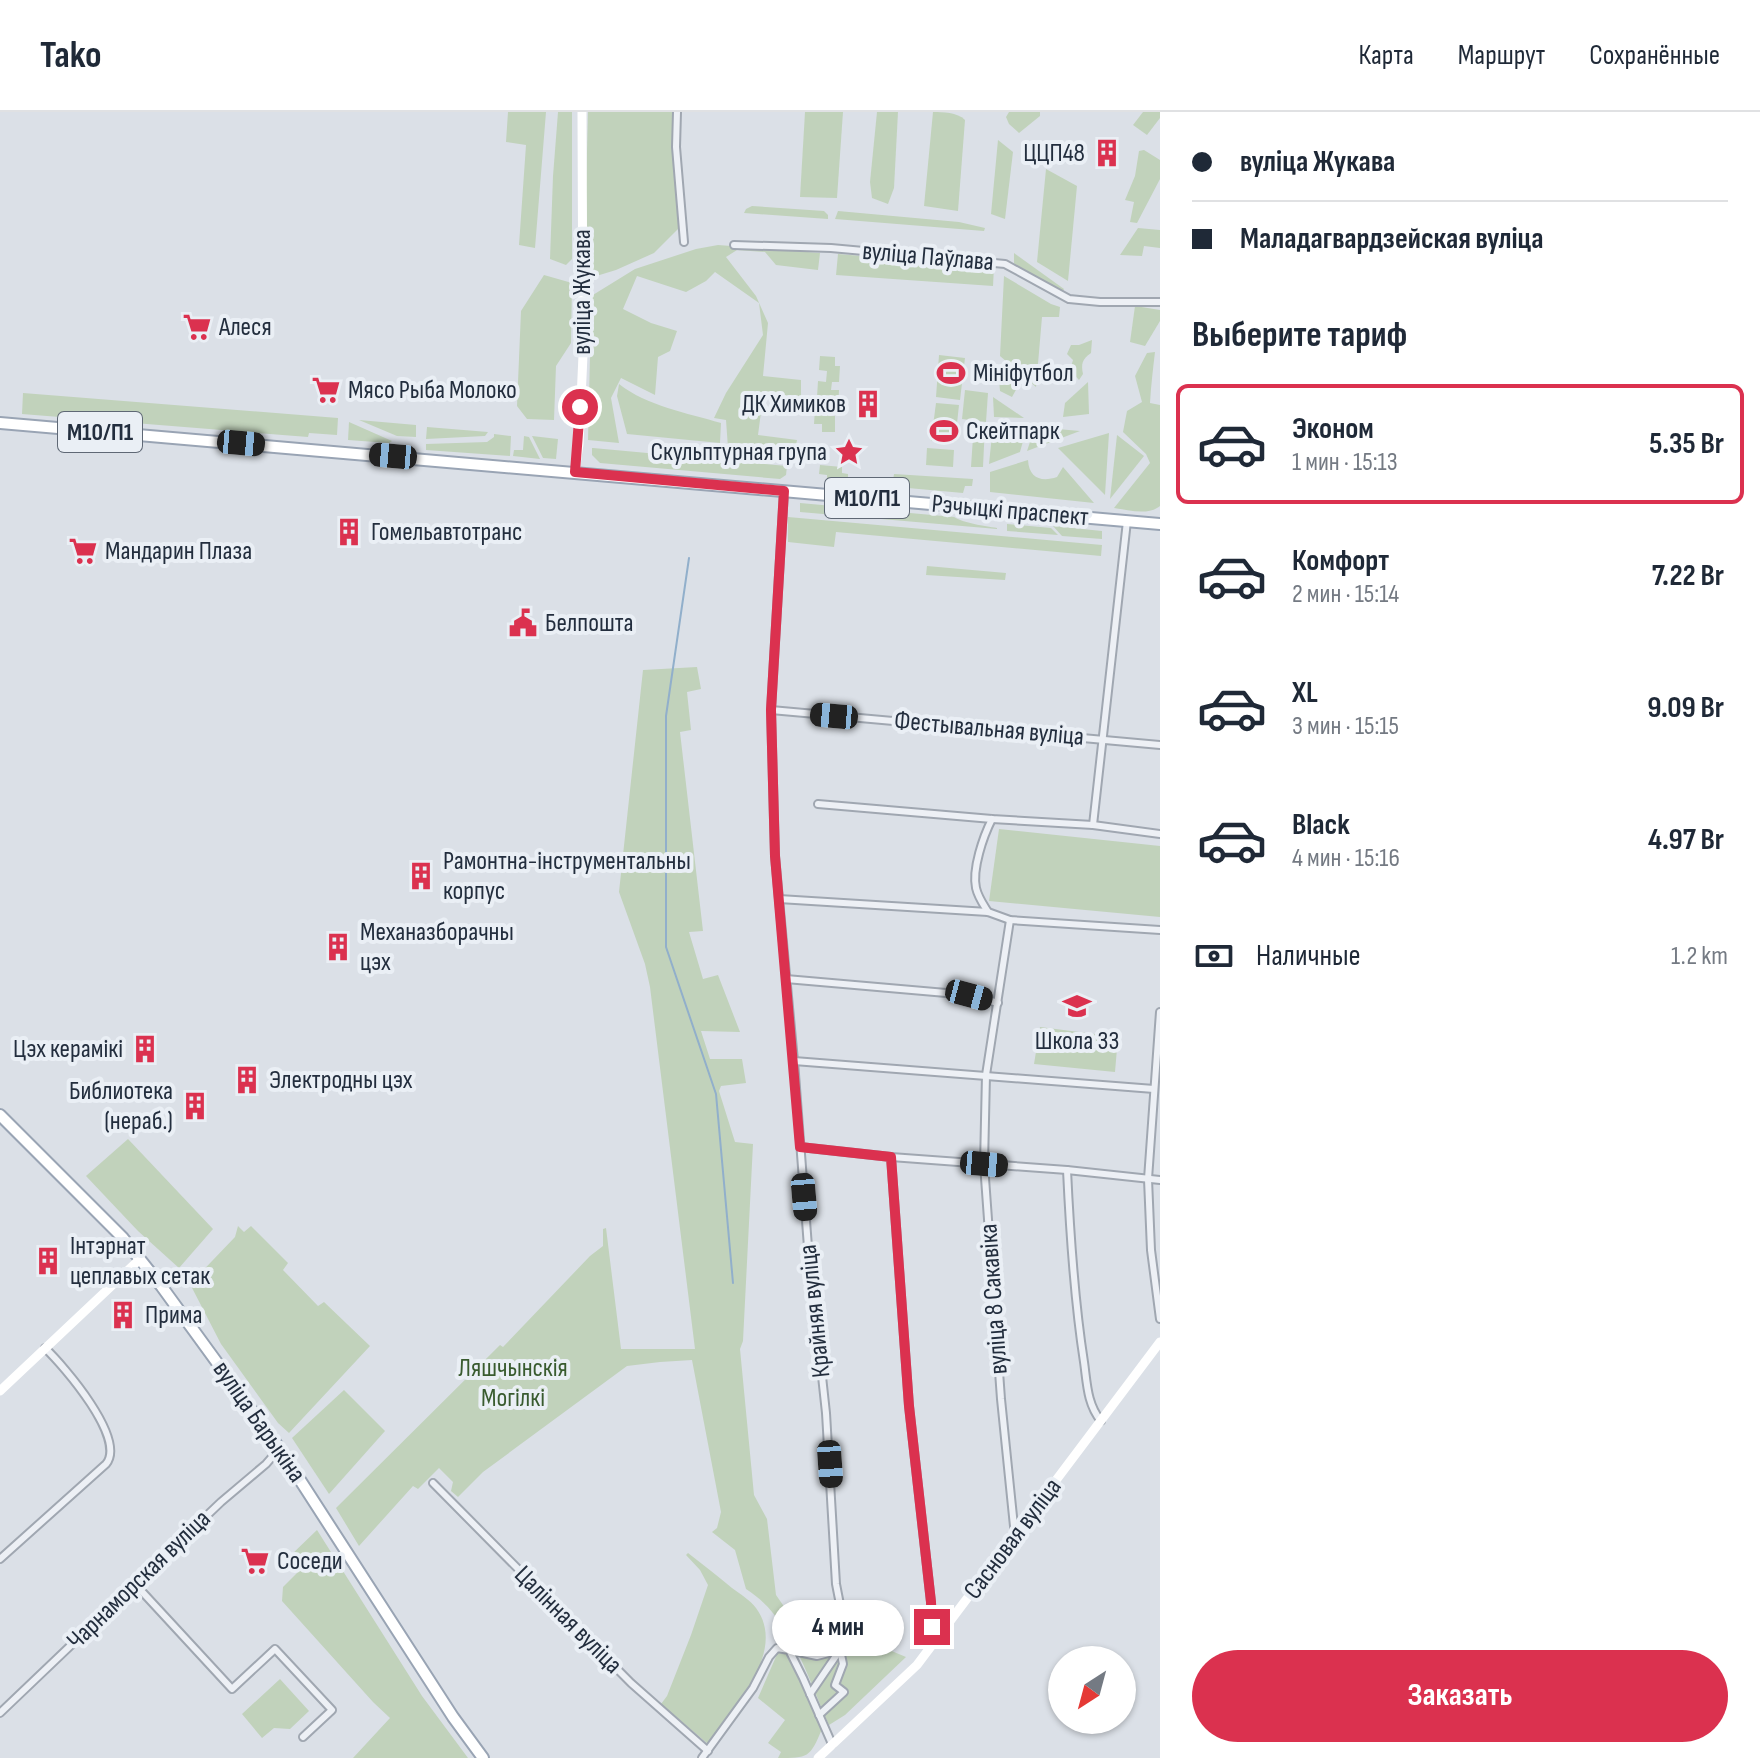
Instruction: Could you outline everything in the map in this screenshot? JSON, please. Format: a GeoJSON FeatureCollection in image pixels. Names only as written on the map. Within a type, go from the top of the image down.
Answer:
{"type":"FeatureCollection","features":[{"type":"Feature","properties":{"kind":"main road","name":"Рэчыцкі праспект"},"geometry":{"type":"LineString","coordinates":[[0,423],[1160,524]]}},
{"type":"Feature","properties":{"kind":"main road","name":"вуліца Барыкіна"},"geometry":{"type":"LineString","coordinates":[[0,1115],[123,1238],[140,1259],[280,1449],[453,1717],[483,1758]]}},
{"type":"Feature","properties":{"kind":"street","name":"вуліца Жукава"},"geometry":{"type":"LineString","coordinates":[[575,472],[583,355],[582,112]]}},
{"type":"Feature","properties":{"kind":"street"},"geometry":{"type":"LineString","coordinates":[[677,112],[676,147],[684,242]]}},
{"type":"Feature","properties":{"kind":"street","name":"вуліца Паўлава"},"geometry":{"type":"LineString","coordinates":[[734,245],[831,248],[1005,264],[1069,299],[1160,302]]}},
{"type":"Feature","properties":{"kind":"street","name":"Крайняя вуліца"},"geometry":{"type":"LineString","coordinates":[[784,491],[771,710],[775,856],[808,1247],[826,1413],[836,1584],[845,1630],[840,1650],[843,1664],[835,1685],[844,1692],[819,1715]]}},
{"type":"Feature","properties":{"kind":"street"},"geometry":{"type":"LineString","coordinates":[[1093,825],[1127,521]]}},
{"type":"Feature","properties":{"kind":"street","name":"Фестывальная вуліца"},"geometry":{"type":"LineString","coordinates":[[771,710],[1160,745]]}},
{"type":"Feature","properties":{"kind":"street"},"geometry":{"type":"LineString","coordinates":[[818,804],[1093,825],[1160,834]]}},
{"type":"Feature","properties":{"kind":"street"},"geometry":{"type":"LineString","coordinates":[[988,912],[976,890],[975,881],[982,840],[992,819]]}},
{"type":"Feature","properties":{"kind":"street"},"geometry":{"type":"LineString","coordinates":[[779,899],[988,912],[1010,920],[1160,930]]}},
{"type":"Feature","properties":{"kind":"street","name":"вуліца 8 Сакавіка"},"geometry":{"type":"LineString","coordinates":[[1010,920],[986,1075],[984,1164],[1001,1399],[1015,1536]]}},
{"type":"Feature","properties":{"kind":"street"},"geometry":{"type":"LineString","coordinates":[[786,979],[969,995],[998,1003]]}},
{"type":"Feature","properties":{"kind":"street"},"geometry":{"type":"LineString","coordinates":[[1160,1012],[1148,1179],[1151,1250],[1160,1319]]}},
{"type":"Feature","properties":{"kind":"street"},"geometry":{"type":"LineString","coordinates":[[794,1061],[1154,1089]]}},
{"type":"Feature","properties":{"kind":"street"},"geometry":{"type":"LineString","coordinates":[[800,1147],[1160,1180]]}},
{"type":"Feature","properties":{"kind":"street"},"geometry":{"type":"LineString","coordinates":[[891,1157],[909,1406],[931,1602],[932,1646]]}},
{"type":"Feature","properties":{"kind":"street"},"geometry":{"type":"LineString","coordinates":[[1067,1170],[1077,1323],[1087,1389],[1094,1413],[1101,1421]]}},
{"type":"Feature","properties":{"kind":"street"},"geometry":{"type":"LineString","coordinates":[[0,1391],[140,1259]]}},
{"type":"Feature","properties":{"kind":"street","name":"Сасновая вуліца"},"geometry":{"type":"LineString","coordinates":[[818,1758],[917,1665],[1160,1342]]}},
{"type":"Feature","properties":{"kind":"street"},"geometry":{"type":"LineString","coordinates":[[0,1559],[110,1460],[104,1425],[83,1391],[45,1348]]}},
{"type":"Feature","properties":{"kind":"street","name":"Чарнаморская вуліца"},"geometry":{"type":"LineString","coordinates":[[0,1713],[280,1449]]}},
{"type":"Feature","properties":{"kind":"street","name":"Цалінная вуліца"},"geometry":{"type":"LineString","coordinates":[[433,1483],[631,1683],[708,1751]]}},
{"type":"Feature","properties":{"kind":"street"},"geometry":{"type":"LineString","coordinates":[[135,1584],[232,1689],[275,1649],[332,1710],[303,1737]]}},
{"type":"Feature","properties":{"kind":"street"},"geometry":{"type":"LineString","coordinates":[[702,1758],[753,1688],[777,1648],[817,1656],[840,1650]]}},
{"type":"Feature","properties":{"kind":"street"},"geometry":{"type":"LineString","coordinates":[[789,1650],[832,1744]]}},
{"type":"Feature","properties":{"kind":"street"},"geometry":{"type":"LineString","coordinates":[[810,1694],[840,1650]]}},
{"type":"Feature","properties":{"kind":"green space"},"geometry":{"type":"Polygon","coordinates":[[[508,112],[546,112],[535,248],[519,245],[526,145],[506,142],[508,112]]]}},
{"type":"Feature","properties":{"kind":"green space"},"geometry":{"type":"Polygon","coordinates":[[[558,112],[572,112],[572,259],[566,265],[550,259],[558,112]]]}},
{"type":"Feature","properties":{"kind":"green space"},"geometry":{"type":"Polygon","coordinates":[[[588,112],[673,112],[682,225],[654,253],[593,277],[588,271],[588,112]]]}},
{"type":"Feature","properties":{"kind":"green space"},"geometry":{"type":"Polygon","coordinates":[[[805,112],[843,112],[837,198],[800,197],[805,112]]]}},
{"type":"Feature","properties":{"kind":"green space"},"geometry":{"type":"Polygon","coordinates":[[[877,112],[898,112],[894,188],[888,204],[872,198],[870,182],[877,112]]]}},
{"type":"Feature","properties":{"kind":"green space"},"geometry":{"type":"Polygon","coordinates":[[[933,112],[954,114],[965,120],[958,211],[924,206],[933,112]]]}},
{"type":"Feature","properties":{"kind":"green space"},"geometry":{"type":"Polygon","coordinates":[[[1009,112],[1040,112],[1040,116],[1019,133],[1009,124],[1006,117],[1009,112]]]}},
{"type":"Feature","properties":{"kind":"green space"},"geometry":{"type":"Polygon","coordinates":[[[1143,112],[1160,112],[1160,118],[1147,135],[1133,125],[1143,112]]]}},
{"type":"Feature","properties":{"kind":"green space"},"geometry":{"type":"Polygon","coordinates":[[[998,140],[1013,152],[1005,219],[991,214],[998,140]]]}},
{"type":"Feature","properties":{"kind":"green space"},"geometry":{"type":"Polygon","coordinates":[[[1144,150],[1160,160],[1160,179],[1137,223],[1130,222],[1134,202],[1125,200],[1135,176],[1139,151],[1144,150]]]}},
{"type":"Feature","properties":{"kind":"green space"},"geometry":{"type":"Polygon","coordinates":[[[1046,169],[1077,186],[1068,281],[1037,262],[1046,169]]]}},
{"type":"Feature","properties":{"kind":"green space"},"geometry":{"type":"Polygon","coordinates":[[[752,206],[824,211],[828,219],[744,213],[752,206]]]}},
{"type":"Feature","properties":{"kind":"green space"},"geometry":{"type":"Polygon","coordinates":[[[838,211],[959,222],[985,228],[984,231],[835,219],[838,211]]]}},
{"type":"Feature","properties":{"kind":"green space"},"geometry":{"type":"Polygon","coordinates":[[[1138,228],[1160,230],[1160,248],[1144,246],[1142,256],[1120,255],[1138,228]]]}},
{"type":"Feature","properties":{"kind":"green space"},"geometry":{"type":"Polygon","coordinates":[[[718,245],[820,253],[818,270],[776,265],[765,252],[737,250],[726,257],[756,296],[768,323],[763,376],[801,380],[801,401],[763,397],[758,435],[797,440],[794,456],[728,448],[726,420],[714,418],[763,335],[759,303],[715,272],[686,292],[637,276],[623,309],[651,323],[677,331],[670,351],[658,357],[655,395],[621,378],[611,398],[619,443],[588,440],[588,298],[635,269],[718,245]]]}},
{"type":"Feature","properties":{"kind":"green space"},"geometry":{"type":"Polygon","coordinates":[[[1014,253],[1064,289],[1062,293],[1017,268],[1014,253]]]}},
{"type":"Feature","properties":{"kind":"green space"},"geometry":{"type":"Polygon","coordinates":[[[838,254],[994,267],[993,286],[836,275],[838,254]]]}},
{"type":"Feature","properties":{"kind":"green space"},"geometry":{"type":"Polygon","coordinates":[[[544,275],[572,283],[571,343],[556,366],[554,420],[527,419],[517,406],[521,311],[544,275]]]}},
{"type":"Feature","properties":{"kind":"green space"},"geometry":{"type":"Polygon","coordinates":[[[1004,276],[1060,307],[1059,317],[1042,317],[1036,387],[1000,356],[1004,276]]]}},
{"type":"Feature","properties":{"kind":"green space"},"geometry":{"type":"Polygon","coordinates":[[[1135,306],[1160,310],[1160,321],[1145,346],[1130,342],[1135,306]]]}},
{"type":"Feature","properties":{"kind":"green space"},"geometry":{"type":"Polygon","coordinates":[[[1092,340],[1091,353],[1083,362],[1083,374],[1079,380],[1070,370],[1073,360],[1067,354],[1071,345],[1092,340]]]}},
{"type":"Feature","properties":{"kind":"green space"},"geometry":{"type":"Polygon","coordinates":[[[1155,352],[1150,403],[1160,405],[1160,506],[1144,512],[1114,508],[1150,463],[1146,454],[1123,432],[1127,411],[1142,402],[1135,376],[1147,353],[1155,352]]]}},
{"type":"Feature","properties":{"kind":"green space","name":"Мініфутбол"},"geometry":{"type":"Polygon","coordinates":[[[939,355],[965,358],[960,400],[936,397],[939,355]]]}},
{"type":"Feature","properties":{"kind":"green space"},"geometry":{"type":"Polygon","coordinates":[[[820,356],[835,357],[835,366],[840,366],[839,382],[832,382],[831,390],[839,390],[838,409],[828,410],[828,416],[835,416],[835,432],[822,432],[822,424],[814,424],[815,409],[824,409],[824,397],[817,397],[818,381],[826,382],[827,371],[819,370],[820,356]]]}},
{"type":"Feature","properties":{"kind":"green space"},"geometry":{"type":"Polygon","coordinates":[[[998,368],[1017,388],[1012,397],[1000,391],[998,368]]]}},
{"type":"Feature","properties":{"kind":"green space"},"geometry":{"type":"Polygon","coordinates":[[[1088,382],[1089,414],[1063,417],[1065,403],[1088,382]]]}},
{"type":"Feature","properties":{"kind":"green space"},"geometry":{"type":"Polygon","coordinates":[[[619,384],[655,403],[721,423],[720,443],[627,434],[617,396],[619,384]]]}},
{"type":"Feature","properties":{"kind":"green space"},"geometry":{"type":"Polygon","coordinates":[[[965,390],[988,393],[986,422],[962,419],[965,390]]]}},
{"type":"Feature","properties":{"kind":"green space"},"geometry":{"type":"Polygon","coordinates":[[[23,393],[338,418],[337,435],[309,433],[308,437],[22,414],[23,393]]]}},
{"type":"Feature","properties":{"kind":"green space"},"geometry":{"type":"Polygon","coordinates":[[[993,397],[1024,418],[994,417],[993,397]]]}},
{"type":"Feature","properties":{"kind":"green space","name":"Скейтпарк"},"geometry":{"type":"Polygon","coordinates":[[[936,403],[959,405],[955,442],[931,441],[936,403]]]}},
{"type":"Feature","properties":{"kind":"green space"},"geometry":{"type":"Polygon","coordinates":[[[359,420],[416,425],[416,437],[397,436],[359,420]]]}},
{"type":"Feature","properties":{"kind":"green space"},"geometry":{"type":"Polygon","coordinates":[[[349,422],[392,441],[348,440],[349,422]]]}},
{"type":"Feature","properties":{"kind":"green space"},"geometry":{"type":"Polygon","coordinates":[[[965,423],[985,425],[983,467],[971,467],[973,437],[965,436],[965,423]]]}},
{"type":"Feature","properties":{"kind":"green space"},"geometry":{"type":"Polygon","coordinates":[[[993,425],[1027,427],[1020,452],[989,464],[993,425]]]}},
{"type":"Feature","properties":{"kind":"green space"},"geometry":{"type":"Polygon","coordinates":[[[427,427],[488,432],[485,436],[426,439],[427,427]]]}},
{"type":"Feature","properties":{"kind":"green space"},"geometry":{"type":"Polygon","coordinates":[[[1035,427],[1080,431],[1027,451],[1035,427]]]}},
{"type":"Feature","properties":{"kind":"green space"},"geometry":{"type":"Polygon","coordinates":[[[1109,433],[1105,495],[1058,448],[1109,433]]]}},
{"type":"Feature","properties":{"kind":"green space"},"geometry":{"type":"Polygon","coordinates":[[[494,434],[511,436],[510,456],[426,450],[426,444],[487,442],[494,434]]]}},
{"type":"Feature","properties":{"kind":"green space"},"geometry":{"type":"Polygon","coordinates":[[[1117,435],[1144,456],[1110,499],[1117,435]]]}},
{"type":"Feature","properties":{"kind":"green space"},"geometry":{"type":"Polygon","coordinates":[[[524,436],[529,437],[540,459],[513,456],[514,450],[523,450],[524,436]]]}},
{"type":"Feature","properties":{"kind":"green space"},"geometry":{"type":"Polygon","coordinates":[[[532,436],[558,439],[556,459],[543,458],[532,436]]]}},
{"type":"Feature","properties":{"kind":"green space"},"geometry":{"type":"Polygon","coordinates":[[[592,448],[787,466],[786,475],[780,479],[600,463],[592,455],[592,448]]]}},
{"type":"Feature","properties":{"kind":"green space"},"geometry":{"type":"Polygon","coordinates":[[[927,448],[954,450],[953,467],[926,465],[927,448]]]}},
{"type":"Feature","properties":{"kind":"green space"},"geometry":{"type":"Polygon","coordinates":[[[1028,460],[1031,471],[1041,479],[1057,477],[1063,467],[1094,503],[990,492],[990,472],[1028,460]]]}},
{"type":"Feature","properties":{"kind":"green space"},"geometry":{"type":"Polygon","coordinates":[[[820,465],[842,467],[842,473],[848,474],[848,483],[827,481],[827,475],[819,474],[820,465]]]}},
{"type":"Feature","properties":{"kind":"green space"},"geometry":{"type":"Polygon","coordinates":[[[894,474],[973,479],[972,486],[965,486],[963,493],[886,486],[886,479],[893,480],[894,474]]]}},
{"type":"Feature","properties":{"kind":"green space"},"geometry":{"type":"Polygon","coordinates":[[[800,503],[954,517],[997,529],[800,512],[800,503]]]}},
{"type":"Feature","properties":{"kind":"green space"},"geometry":{"type":"Polygon","coordinates":[[[788,517],[1102,545],[1101,556],[836,532],[834,547],[788,542],[788,517]]]}},
{"type":"Feature","properties":{"kind":"green space"},"geometry":{"type":"Polygon","coordinates":[[[1007,524],[1051,528],[1058,535],[1007,531],[1007,524]]]}},
{"type":"Feature","properties":{"kind":"green space"},"geometry":{"type":"Polygon","coordinates":[[[1053,526],[1102,531],[1102,539],[1062,536],[1053,526]]]}},
{"type":"Feature","properties":{"kind":"green space"},"geometry":{"type":"Polygon","coordinates":[[[927,566],[1006,573],[1005,580],[926,575],[927,566]]]}},
{"type":"Feature","properties":{"kind":"green space","name":"Ляшчынскія Могілкі"},"geometry":{"type":"Polygon","coordinates":[[[697,667],[701,689],[687,692],[691,730],[680,732],[703,931],[689,932],[703,979],[718,975],[740,1032],[701,1031],[710,1059],[742,1059],[746,1083],[721,1086],[719,1091],[735,1142],[753,1144],[743,1341],[740,1349],[754,1495],[767,1519],[776,1595],[806,1638],[827,1648],[846,1647],[851,1634],[906,1657],[845,1715],[829,1725],[786,1632],[762,1601],[746,1589],[735,1550],[712,1532],[717,1528],[721,1512],[692,1360],[627,1366],[483,1472],[458,1497],[451,1491],[453,1482],[439,1468],[418,1489],[413,1486],[359,1546],[336,1508],[603,1246],[603,1229],[606,1228],[621,1349],[695,1349],[650,987],[619,892],[643,670],[697,667]]]}},
{"type":"Feature","properties":{"kind":"green space"},"geometry":{"type":"Polygon","coordinates":[[[999,829],[1160,846],[1160,917],[989,901],[999,829]]]}},
{"type":"Feature","properties":{"kind":"green space"},"geometry":{"type":"Polygon","coordinates":[[[1040,1027],[1118,1037],[1115,1072],[1034,1064],[1040,1027]]]}},
{"type":"Feature","properties":{"kind":"green space"},"geometry":{"type":"Polygon","coordinates":[[[128,1139],[213,1229],[179,1268],[138,1231],[86,1176],[128,1139]]]}},
{"type":"Feature","properties":{"kind":"green space"},"geometry":{"type":"Polygon","coordinates":[[[238,1226],[244,1232],[251,1226],[288,1263],[283,1270],[318,1306],[324,1302],[370,1346],[289,1433],[278,1423],[221,1344],[190,1284],[235,1237],[238,1226]]]}},
{"type":"Feature","properties":{"kind":"green space"},"geometry":{"type":"Polygon","coordinates":[[[344,1390],[385,1431],[329,1494],[292,1438],[344,1390]]]}},
{"type":"Feature","properties":{"kind":"green space"},"geometry":{"type":"Polygon","coordinates":[[[317,1530],[422,1696],[468,1758],[353,1758],[390,1718],[282,1601],[283,1587],[301,1569],[290,1556],[317,1530]]]}},
{"type":"Feature","properties":{"kind":"green space"},"geometry":{"type":"Polygon","coordinates":[[[688,1553],[751,1602],[764,1625],[766,1643],[761,1661],[743,1697],[708,1744],[661,1704],[667,1696],[708,1585],[700,1570],[686,1555],[688,1553]]]}},
{"type":"Feature","properties":{"kind":"green space"},"geometry":{"type":"Polygon","coordinates":[[[778,1652],[787,1654],[822,1729],[811,1751],[796,1758],[778,1758],[781,1752],[768,1743],[785,1720],[758,1698],[778,1652]]]}},
{"type":"Feature","properties":{"kind":"green space"},"geometry":{"type":"Polygon","coordinates":[[[280,1679],[309,1711],[290,1729],[274,1728],[262,1738],[242,1714],[280,1679]]]}},
{"type":"Feature","properties":{"kind":"waterway"},"geometry":{"type":"LineString","coordinates":[[689,558],[666,716],[666,947],[716,1094],[733,1283]]}},
{"type":"Feature","properties":{"kind":"place","name":"ЦЦП48"},"geometry":{"type":"Point","coordinates":[1107,153]}},
{"type":"Feature","properties":{"kind":"place","name":"Алеся"},"geometry":{"type":"Point","coordinates":[197,327]}},
{"type":"Feature","properties":{"kind":"place","name":"Мініфутбол"},"geometry":{"type":"Point","coordinates":[951,373]}},
{"type":"Feature","properties":{"kind":"place","name":"Мясо Рыба Молоко"},"geometry":{"type":"Point","coordinates":[326,390]}},
{"type":"Feature","properties":{"kind":"place","name":"ДК Химиков"},"geometry":{"type":"Point","coordinates":[868,404]}},
{"type":"Feature","properties":{"kind":"place","name":"Скейтпарк"},"geometry":{"type":"Point","coordinates":[944,431]}},
{"type":"Feature","properties":{"kind":"place","name":"Скульптурная група"},"geometry":{"type":"Point","coordinates":[849,452]}},
{"type":"Feature","properties":{"kind":"place","name":"Гомельавтотранс"},"geometry":{"type":"Point","coordinates":[349,532]}},
{"type":"Feature","properties":{"kind":"place","name":"Мандарин Плаза"},"geometry":{"type":"Point","coordinates":[83,551]}},
{"type":"Feature","properties":{"kind":"place","name":"Белпошта"},"geometry":{"type":"Point","coordinates":[523,623]}},
{"type":"Feature","properties":{"kind":"place","name":"Рамонтна-інструментальны корпус"},"geometry":{"type":"Point","coordinates":[421,876]}},
{"type":"Feature","properties":{"kind":"place","name":"Механазборачны цэх"},"geometry":{"type":"Point","coordinates":[338,947]}},
{"type":"Feature","properties":{"kind":"place","name":"Школа 33"},"geometry":{"type":"Point","coordinates":[1077,1006]}},
{"type":"Feature","properties":{"kind":"place","name":"Цэх керамікі"},"geometry":{"type":"Point","coordinates":[145,1049]}},
{"type":"Feature","properties":{"kind":"place","name":"Электродны цэх"},"geometry":{"type":"Point","coordinates":[247,1080]}},
{"type":"Feature","properties":{"kind":"place","name":"Библиотека (нераб.)"},"geometry":{"type":"Point","coordinates":[195,1106]}},
{"type":"Feature","properties":{"kind":"place","name":"Інтэрнат цеплавых сетак"},"geometry":{"type":"Point","coordinates":[48,1261]}},
{"type":"Feature","properties":{"kind":"place","name":"Прима"},"geometry":{"type":"Point","coordinates":[123,1315]}},
{"type":"Feature","properties":{"kind":"place","name":"Соседи"},"geometry":{"type":"Point","coordinates":[255,1561]}},
{"type":"Feature","properties":{"kind":"route"},"geometry":{"type":"LineString","coordinates":[[580,407],[575,472],[784,491],[771,710],[775,856],[800,1147],[891,1157],[909,1406],[932,1627]]}}]}
